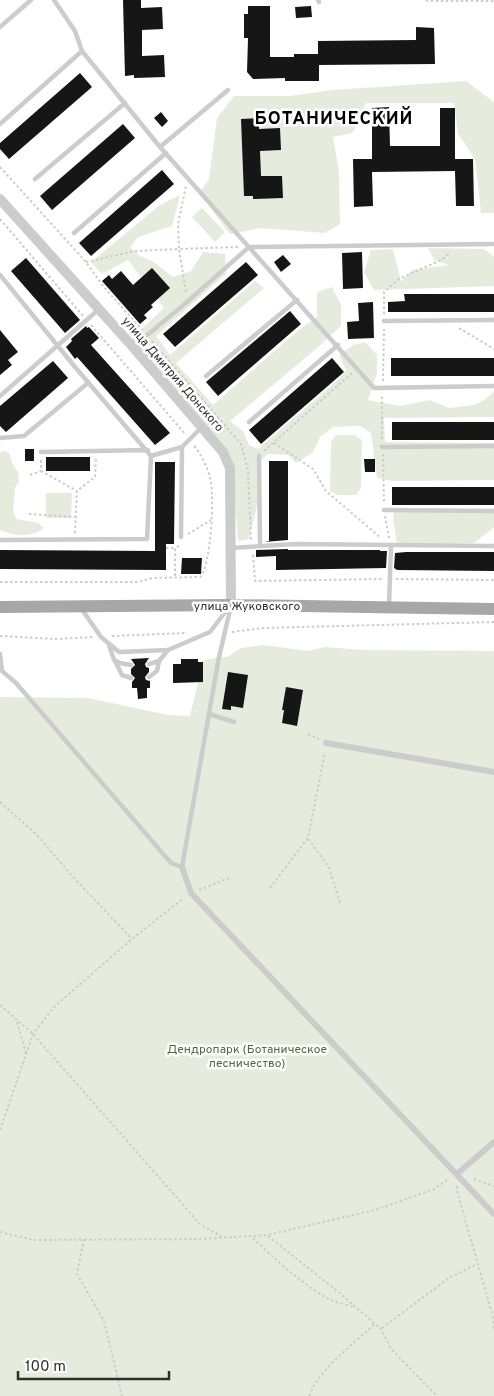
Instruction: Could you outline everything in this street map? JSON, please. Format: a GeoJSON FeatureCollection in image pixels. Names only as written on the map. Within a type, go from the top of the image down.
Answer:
{"type":"FeatureCollection","features":[{"type":"Feature","properties":{"kind":"main road","name":"улица Жуковского"},"geometry":{"type":"LineString","coordinates":[[0,607],[231,605],[494,609]]}},
{"type":"Feature","properties":{"kind":"street","name":"улица Дмитрия Донского"},"geometry":{"type":"LineString","coordinates":[[0,198],[133,347],[223,452],[230,468],[231,605]]}},
{"type":"Feature","properties":{"kind":"street"},"geometry":{"type":"LineString","coordinates":[[326,743],[494,772]]}},
{"type":"Feature","properties":{"kind":"street"},"geometry":{"type":"LineString","coordinates":[[182,867],[192,893],[494,1214]]}},
{"type":"Feature","properties":{"kind":"street"},"geometry":{"type":"LineString","coordinates":[[457,1174],[494,1142]]}},
{"type":"Feature","properties":{"kind":"lane"},"geometry":{"type":"LineString","coordinates":[[0,27],[31,0]]}},
{"type":"Feature","properties":{"kind":"lane"},"geometry":{"type":"LineString","coordinates":[[54,0],[75,31],[82,51],[160,147],[374,388],[494,386]]}},
{"type":"Feature","properties":{"kind":"lane"},"geometry":{"type":"LineString","coordinates":[[0,124],[82,51]]}},
{"type":"Feature","properties":{"kind":"lane"},"geometry":{"type":"LineString","coordinates":[[160,147],[228,90]]}},
{"type":"Feature","properties":{"kind":"lane"},"geometry":{"type":"LineString","coordinates":[[35,179],[125,103]]}},
{"type":"Feature","properties":{"kind":"lane"},"geometry":{"type":"LineString","coordinates":[[74,233],[166,153]]}},
{"type":"Feature","properties":{"kind":"lane"},"geometry":{"type":"LineString","coordinates":[[133,347],[250,247],[494,245],[494,236]]}},
{"type":"Feature","properties":{"kind":"lane"},"geometry":{"type":"LineString","coordinates":[[0,275],[88,383],[148,450],[151,456],[147,539],[0,540]]}},
{"type":"Feature","properties":{"kind":"lane"},"geometry":{"type":"LineString","coordinates":[[206,376],[297,300]]}},
{"type":"Feature","properties":{"kind":"lane"},"geometry":{"type":"LineString","coordinates":[[0,396],[99,309]]}},
{"type":"Feature","properties":{"kind":"lane"},"geometry":{"type":"LineString","coordinates":[[384,321],[494,320]]}},
{"type":"Feature","properties":{"kind":"lane"},"geometry":{"type":"LineString","coordinates":[[249,422],[338,346]]}},
{"type":"Feature","properties":{"kind":"lane"},"geometry":{"type":"LineString","coordinates":[[0,438],[24,436],[88,383]]}},
{"type":"Feature","properties":{"kind":"lane"},"geometry":{"type":"LineString","coordinates":[[151,456],[182,448],[203,427]]}},
{"type":"Feature","properties":{"kind":"lane"},"geometry":{"type":"LineString","coordinates":[[382,447],[494,446]]}},
{"type":"Feature","properties":{"kind":"lane"},"geometry":{"type":"LineString","coordinates":[[181,537],[182,448]]}},
{"type":"Feature","properties":{"kind":"lane"},"geometry":{"type":"LineString","coordinates":[[41,452],[148,450]]}},
{"type":"Feature","properties":{"kind":"lane"},"geometry":{"type":"LineString","coordinates":[[259,456],[260,546]]}},
{"type":"Feature","properties":{"kind":"lane"},"geometry":{"type":"LineString","coordinates":[[384,510],[494,511]]}},
{"type":"Feature","properties":{"kind":"lane"},"geometry":{"type":"LineString","coordinates":[[231,548],[295,544],[494,546]]}},
{"type":"Feature","properties":{"kind":"lane"},"geometry":{"type":"LineString","coordinates":[[389,607],[391,546]]}},
{"type":"Feature","properties":{"kind":"lane"},"geometry":{"type":"LineString","coordinates":[[0,654],[2,671],[16,683],[171,863],[182,867],[208,714],[231,605]]}},
{"type":"Feature","properties":{"kind":"lane"},"geometry":{"type":"LineString","coordinates":[[80,607],[101,637],[119,652],[168,650],[210,632],[231,605]]}},
{"type":"Feature","properties":{"kind":"lane"},"geometry":{"type":"LineString","coordinates":[[108,644],[122,675],[132,678]]}},
{"type":"Feature","properties":{"kind":"lane"},"geometry":{"type":"LineString","coordinates":[[150,678],[157,671],[159,661],[168,650]]}},
{"type":"Feature","properties":{"kind":"lane"},"geometry":{"type":"LineString","coordinates":[[114,660],[131,665]]}},
{"type":"Feature","properties":{"kind":"lane"},"geometry":{"type":"LineString","coordinates":[[149,664],[159,661]]}},
{"type":"Feature","properties":{"kind":"lane"},"geometry":{"type":"LineString","coordinates":[[208,714],[234,722]]}},
{"type":"Feature","properties":{"kind":"lane"},"geometry":{"type":"LineString","coordinates":[[205,738],[211,736]]}},
{"type":"Feature","properties":{"kind":"path"},"geometry":{"type":"LineString","coordinates":[[426,0],[494,1]]}},
{"type":"Feature","properties":{"kind":"path"},"geometry":{"type":"LineString","coordinates":[[187,302],[179,248],[178,224],[188,178]]}},
{"type":"Feature","properties":{"kind":"path"},"geometry":{"type":"LineString","coordinates":[[86,262],[135,251],[250,247]]}},
{"type":"Feature","properties":{"kind":"path"},"geometry":{"type":"LineString","coordinates":[[446,320],[494,349]]}},
{"type":"Feature","properties":{"kind":"path"},"geometry":{"type":"LineString","coordinates":[[248,470],[259,456],[357,369]]}},
{"type":"Feature","properties":{"kind":"path"},"geometry":{"type":"LineString","coordinates":[[274,443],[313,469],[326,491],[391,546]]}},
{"type":"Feature","properties":{"kind":"path"},"geometry":{"type":"LineString","coordinates":[[41,452],[41,471]]}},
{"type":"Feature","properties":{"kind":"path"},"geometry":{"type":"LineString","coordinates":[[77,491],[95,477],[97,452]]}},
{"type":"Feature","properties":{"kind":"path"},"geometry":{"type":"LineString","coordinates":[[30,475],[41,471],[77,491]]}},
{"type":"Feature","properties":{"kind":"path"},"geometry":{"type":"LineString","coordinates":[[75,539],[77,491]]}},
{"type":"Feature","properties":{"kind":"path"},"geometry":{"type":"LineString","coordinates":[[29,514],[76,518]]}},
{"type":"Feature","properties":{"kind":"path"},"geometry":{"type":"LineString","coordinates":[[166,548],[181,546],[181,537],[212,520]]}},
{"type":"Feature","properties":{"kind":"path"},"geometry":{"type":"LineString","coordinates":[[175,577],[176,548]]}},
{"type":"Feature","properties":{"kind":"path"},"geometry":{"type":"LineString","coordinates":[[255,581],[390,578],[494,580]]}},
{"type":"Feature","properties":{"kind":"path"},"geometry":{"type":"LineString","coordinates":[[224,632],[263,628],[494,622]]}},
{"type":"Feature","properties":{"kind":"path"},"geometry":{"type":"LineString","coordinates":[[0,636],[56,639],[188,633]]}},
{"type":"Feature","properties":{"kind":"path"},"geometry":{"type":"LineString","coordinates":[[270,888],[308,838],[326,743],[308,734]]}},
{"type":"Feature","properties":{"kind":"path"},"geometry":{"type":"LineString","coordinates":[[0,802],[38,836],[72,876],[132,940]]}},
{"type":"Feature","properties":{"kind":"path"},"geometry":{"type":"LineString","coordinates":[[308,838],[329,868],[340,903]]}},
{"type":"Feature","properties":{"kind":"path"},"geometry":{"type":"LineString","coordinates":[[0,1130],[33,1034],[54,1007],[132,940],[192,893],[229,878]]}},
{"type":"Feature","properties":{"kind":"path"},"geometry":{"type":"LineString","coordinates":[[0,1005],[33,1034],[200,1224],[223,1237]]}},
{"type":"Feature","properties":{"kind":"path"},"geometry":{"type":"LineString","coordinates":[[17,1020],[26,1053]]}},
{"type":"Feature","properties":{"kind":"path"},"geometry":{"type":"LineString","coordinates":[[457,1174],[494,1186]]}},
{"type":"Feature","properties":{"kind":"path"},"geometry":{"type":"LineString","coordinates":[[0,1232],[34,1240],[267,1235],[374,1210],[434,1189],[457,1174]]}},
{"type":"Feature","properties":{"kind":"path"},"geometry":{"type":"LineString","coordinates":[[457,1174],[457,1192],[493,1316],[494,1331]]}},
{"type":"Feature","properties":{"kind":"path"},"geometry":{"type":"LineString","coordinates":[[267,1235],[381,1329],[391,1349],[437,1396]]}},
{"type":"Feature","properties":{"kind":"path"},"geometry":{"type":"LineString","coordinates":[[252,1236],[279,1263],[306,1284],[331,1300],[357,1308]]}},
{"type":"Feature","properties":{"kind":"path"},"geometry":{"type":"LineString","coordinates":[[84,1239],[77,1274],[104,1321],[122,1396]]}},
{"type":"Feature","properties":{"kind":"path"},"geometry":{"type":"LineString","coordinates":[[381,1329],[449,1278],[477,1264]]}},
{"type":"Feature","properties":{"kind":"path"},"geometry":{"type":"LineString","coordinates":[[309,1396],[315,1382],[335,1359],[359,1339],[374,1323]]}},
{"type":"Feature","properties":{"kind":"green space"},"geometry":{"type":"Polygon","coordinates":[[[466,81],[494,102],[494,213],[481,213],[475,159],[458,134],[454,103],[366,103],[357,126],[352,133],[333,137],[339,171],[340,224],[325,233],[261,228],[230,234],[199,193],[209,179],[217,118],[234,96],[290,96],[333,90],[466,81]]]}},
{"type":"Feature","properties":{"kind":"green space"},"geometry":{"type":"Polygon","coordinates":[[[180,195],[172,226],[138,237],[130,247],[140,256],[154,262],[173,277],[191,271],[203,252],[225,254],[226,274],[156,336],[170,355],[255,281],[264,288],[176,363],[213,405],[295,333],[317,317],[317,292],[332,287],[341,305],[341,326],[230,421],[243,431],[249,445],[258,449],[340,378],[346,370],[339,355],[353,345],[365,342],[377,355],[377,373],[368,400],[400,406],[430,400],[449,408],[474,405],[486,399],[494,391],[494,417],[384,418],[385,442],[494,443],[494,480],[392,481],[377,478],[371,433],[360,426],[333,427],[320,437],[313,452],[296,463],[288,455],[268,454],[257,464],[258,501],[249,539],[238,541],[232,466],[131,339],[164,308],[128,260],[102,274],[91,262],[160,205],[180,195]]]}},
{"type":"Feature","properties":{"kind":"green space"},"geometry":{"type":"Polygon","coordinates":[[[202,208],[225,232],[215,242],[192,217],[202,208]]]}},
{"type":"Feature","properties":{"kind":"green space"},"geometry":{"type":"Polygon","coordinates":[[[428,248],[484,249],[494,257],[494,286],[374,290],[364,272],[371,250],[393,249],[401,281],[412,270],[449,265],[434,260],[428,248]]]}},
{"type":"Feature","properties":{"kind":"green space"},"geometry":{"type":"Polygon","coordinates":[[[336,435],[355,435],[362,440],[361,488],[356,495],[337,495],[330,491],[331,442],[336,435]]]}},
{"type":"Feature","properties":{"kind":"green space"},"geometry":{"type":"Polygon","coordinates":[[[0,452],[9,453],[13,465],[18,472],[19,481],[15,488],[13,512],[16,519],[38,523],[44,528],[28,535],[11,534],[0,530],[0,452]]]}},
{"type":"Feature","properties":{"kind":"green space"},"geometry":{"type":"Polygon","coordinates":[[[46,493],[72,493],[71,518],[46,518],[46,493]]]}},
{"type":"Feature","properties":{"kind":"green space"},"geometry":{"type":"Polygon","coordinates":[[[394,511],[494,511],[494,527],[474,543],[397,544],[393,518],[394,511]]]}},
{"type":"Feature","properties":{"kind":"green space","name":"Дендропарк (Ботаническое лесничество)"},"geometry":{"type":"Polygon","coordinates":[[[263,645],[308,651],[325,647],[363,650],[494,651],[494,1396],[0,1396],[0,697],[88,698],[168,715],[190,716],[203,661],[227,657],[241,648],[263,645]]]}},
{"type":"Feature","properties":{"kind":"building"},"geometry":{"type":"Polygon","coordinates":[[[123,0],[141,0],[141,8],[162,7],[163,29],[142,30],[142,56],[164,55],[165,77],[134,78],[134,75],[125,76],[123,0]]]}},
{"type":"Feature","properties":{"kind":"building"},"geometry":{"type":"Polygon","coordinates":[[[248,6],[270,6],[270,57],[318,54],[318,41],[416,40],[416,27],[434,28],[435,64],[319,65],[319,81],[285,81],[285,78],[253,79],[247,72],[248,38],[244,38],[244,14],[248,14],[248,6]]]}},
{"type":"Feature","properties":{"kind":"building"},"geometry":{"type":"Polygon","coordinates":[[[311,6],[312,17],[296,18],[295,7],[311,6]]]}},
{"type":"Feature","properties":{"kind":"building"},"geometry":{"type":"Polygon","coordinates":[[[80,73],[92,87],[9,159],[0,149],[0,143],[80,73]]]}},
{"type":"Feature","properties":{"kind":"building"},"geometry":{"type":"Polygon","coordinates":[[[389,107],[390,146],[440,146],[440,108],[455,108],[455,159],[473,159],[474,206],[456,206],[455,171],[372,172],[373,206],[354,207],[353,159],[372,159],[372,108],[389,107]]]}},
{"type":"Feature","properties":{"kind":"building"},"geometry":{"type":"Polygon","coordinates":[[[161,112],[168,121],[162,127],[154,118],[161,112]]]}},
{"type":"Feature","properties":{"kind":"building"},"geometry":{"type":"Polygon","coordinates":[[[259,118],[259,129],[280,128],[281,150],[260,151],[261,176],[282,176],[283,198],[253,199],[253,196],[244,196],[241,119],[259,118]]]}},
{"type":"Feature","properties":{"kind":"building"},"geometry":{"type":"Polygon","coordinates":[[[123,124],[135,138],[52,210],[40,196],[123,124]]]}},
{"type":"Feature","properties":{"kind":"building"},"geometry":{"type":"Polygon","coordinates":[[[162,170],[174,184],[91,256],[79,243],[162,170]]]}},
{"type":"Feature","properties":{"kind":"building"},"geometry":{"type":"Polygon","coordinates":[[[362,252],[363,288],[343,289],[342,253],[362,252]]]}},
{"type":"Feature","properties":{"kind":"building"},"geometry":{"type":"Polygon","coordinates":[[[283,255],[291,264],[281,272],[274,262],[283,255]]]}},
{"type":"Feature","properties":{"kind":"building"},"geometry":{"type":"Polygon","coordinates":[[[26,258],[80,320],[65,333],[11,271],[26,258]]]}},
{"type":"Feature","properties":{"kind":"building"},"geometry":{"type":"Polygon","coordinates":[[[246,262],[258,275],[175,347],[163,334],[246,262]]]}},
{"type":"Feature","properties":{"kind":"building"},"geometry":{"type":"Polygon","coordinates":[[[152,268],[170,288],[151,305],[153,307],[144,315],[147,318],[140,324],[102,281],[109,275],[112,279],[121,271],[133,285],[152,268]]]}},
{"type":"Feature","properties":{"kind":"building"},"geometry":{"type":"Polygon","coordinates":[[[404,294],[494,294],[494,312],[388,312],[388,302],[405,301],[404,294]]]}},
{"type":"Feature","properties":{"kind":"building"},"geometry":{"type":"Polygon","coordinates":[[[373,302],[374,338],[348,339],[347,322],[359,321],[358,303],[373,302]]]}},
{"type":"Feature","properties":{"kind":"building"},"geometry":{"type":"Polygon","coordinates":[[[290,311],[301,324],[218,396],[206,382],[290,311]]]}},
{"type":"Feature","properties":{"kind":"building"},"geometry":{"type":"Polygon","coordinates":[[[86,326],[99,338],[91,345],[170,433],[155,445],[66,347],[72,341],[71,339],[86,326]]]}},
{"type":"Feature","properties":{"kind":"building"},"geometry":{"type":"Polygon","coordinates":[[[0,330],[18,352],[8,360],[12,365],[0,375],[0,330]]]}},
{"type":"Feature","properties":{"kind":"building"},"geometry":{"type":"Polygon","coordinates":[[[332,358],[344,372],[261,444],[249,430],[332,358]]]}},
{"type":"Feature","properties":{"kind":"building"},"geometry":{"type":"Polygon","coordinates":[[[391,358],[494,358],[494,376],[391,376],[391,358]]]}},
{"type":"Feature","properties":{"kind":"building"},"geometry":{"type":"Polygon","coordinates":[[[53,361],[68,378],[6,432],[0,426],[0,406],[53,361]]]}},
{"type":"Feature","properties":{"kind":"building"},"geometry":{"type":"Polygon","coordinates":[[[392,422],[494,422],[494,440],[392,440],[392,422]]]}},
{"type":"Feature","properties":{"kind":"building"},"geometry":{"type":"Polygon","coordinates":[[[25,449],[34,449],[34,461],[25,461],[25,449]]]}},
{"type":"Feature","properties":{"kind":"building"},"geometry":{"type":"Polygon","coordinates":[[[46,457],[90,457],[90,471],[46,471],[46,457]]]}},
{"type":"Feature","properties":{"kind":"building"},"geometry":{"type":"Polygon","coordinates":[[[364,459],[375,459],[375,472],[365,472],[364,459]]]}},
{"type":"Feature","properties":{"kind":"building"},"geometry":{"type":"Polygon","coordinates":[[[269,461],[288,461],[288,540],[264,542],[269,541],[269,461]]]}},
{"type":"Feature","properties":{"kind":"building"},"geometry":{"type":"Polygon","coordinates":[[[155,462],[175,462],[174,544],[166,544],[166,570],[0,569],[0,550],[155,551],[155,462]]]}},
{"type":"Feature","properties":{"kind":"building"},"geometry":{"type":"Polygon","coordinates":[[[392,487],[494,487],[494,505],[392,505],[392,487]]]}},
{"type":"Feature","properties":{"kind":"building"},"geometry":{"type":"Polygon","coordinates":[[[256,550],[387,551],[386,568],[276,570],[276,556],[256,557],[256,550]]]}},
{"type":"Feature","properties":{"kind":"building"},"geometry":{"type":"Polygon","coordinates":[[[494,552],[494,571],[397,570],[394,568],[395,553],[494,552]]]}},
{"type":"Feature","properties":{"kind":"building"},"geometry":{"type":"Polygon","coordinates":[[[182,558],[202,558],[201,574],[181,574],[182,558]]]}},
{"type":"Feature","properties":{"kind":"building"},"geometry":{"type":"Polygon","coordinates":[[[149,658],[145,664],[149,668],[149,672],[145,677],[146,680],[150,681],[150,688],[147,688],[147,698],[138,699],[137,688],[132,688],[132,682],[135,678],[131,674],[131,669],[135,665],[131,659],[149,658]]]}},
{"type":"Feature","properties":{"kind":"building"},"geometry":{"type":"Polygon","coordinates":[[[181,659],[198,659],[198,662],[203,662],[203,682],[173,683],[173,664],[181,664],[181,659]]]}},
{"type":"Feature","properties":{"kind":"building"},"geometry":{"type":"Polygon","coordinates":[[[228,672],[248,675],[243,708],[231,706],[231,710],[222,709],[228,672]]]}},
{"type":"Feature","properties":{"kind":"building"},"geometry":{"type":"Polygon","coordinates":[[[286,687],[303,690],[297,726],[282,723],[286,687]]]}},
{"type":"Feature","properties":{"kind":"district","name":"БОТАНИЧЕСКИЙ"},"geometry":{"type":"Point","coordinates":[334,118]}}]}
